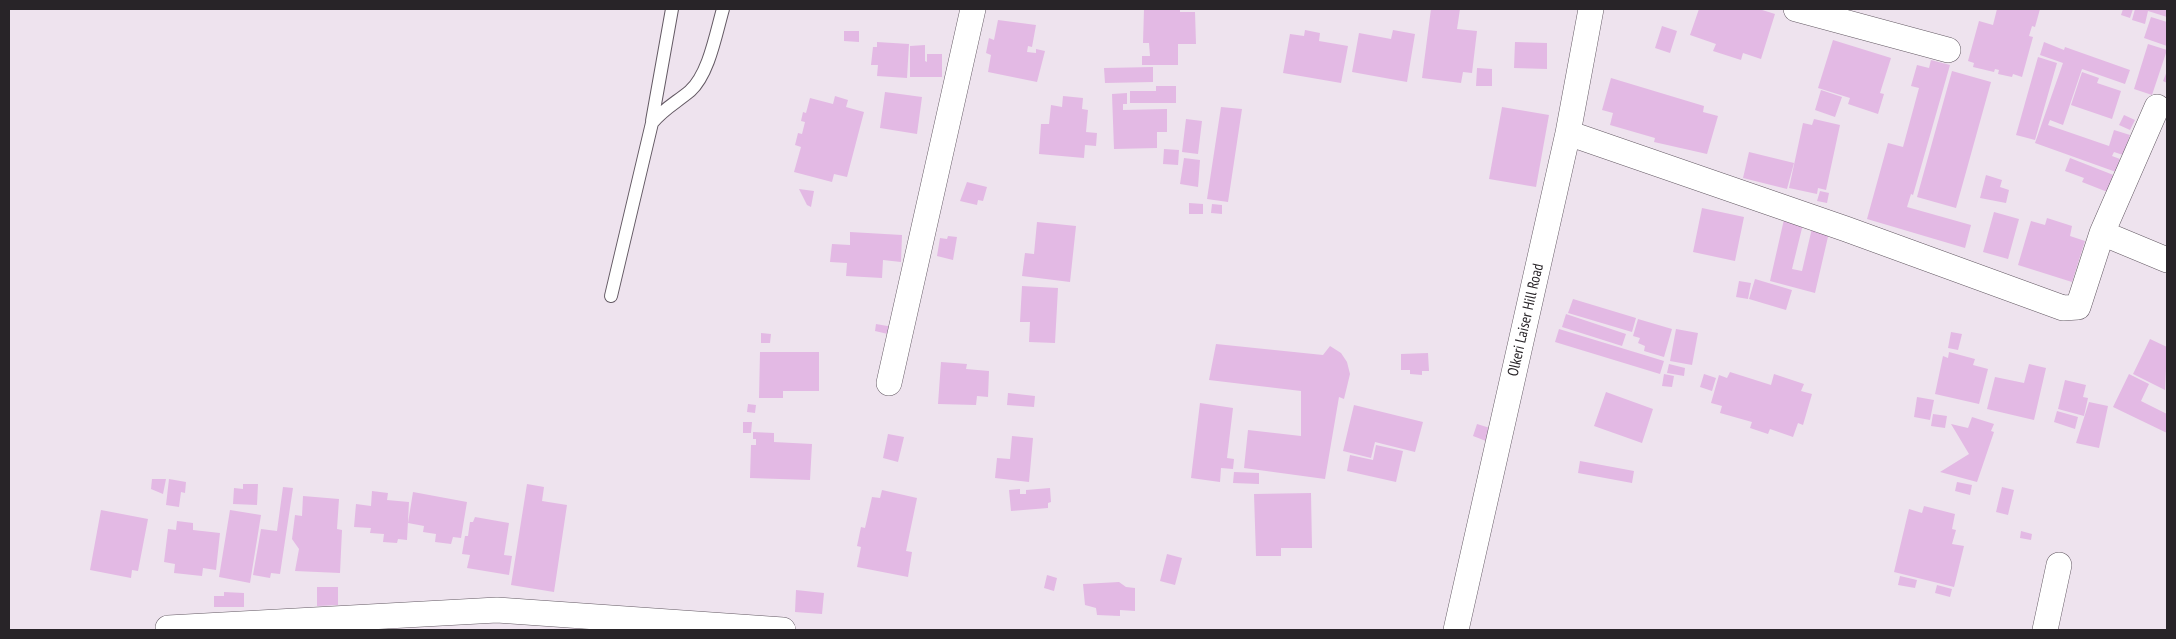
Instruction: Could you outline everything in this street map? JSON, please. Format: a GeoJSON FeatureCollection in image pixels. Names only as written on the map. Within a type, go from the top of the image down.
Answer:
{"type":"FeatureCollection","features":[{"type":"Feature","properties":{"kind":"street"},"geometry":{"type":"LineString","coordinates":[[889,384],[973,9]]}},
{"type":"Feature","properties":{"kind":"street","name":"Olkeri Laiser Hill Road"},"geometry":{"type":"LineString","coordinates":[[1456,630],[1568,133],[1591,9]]}},
{"type":"Feature","properties":{"kind":"street"},"geometry":{"type":"LineString","coordinates":[[1796,9],[1948,50]]}},
{"type":"Feature","properties":{"kind":"street"},"geometry":{"type":"LineString","coordinates":[[1568,133],[1846,229],[2064,308],[2078,307],[2102,233],[2157,107]]}},
{"type":"Feature","properties":{"kind":"street"},"geometry":{"type":"LineString","coordinates":[[2102,233],[2167,260]]}},
{"type":"Feature","properties":{"kind":"street"},"geometry":{"type":"LineString","coordinates":[[2045,630],[2058,565]]}},
{"type":"Feature","properties":{"kind":"street"},"geometry":{"type":"LineString","coordinates":[[168,628],[497,620],[783,630]]}},
{"type":"Feature","properties":{"kind":"lane"},"geometry":{"type":"LineString","coordinates":[[611,296],[652,123],[672,9]]}},
{"type":"Feature","properties":{"kind":"lane"},"geometry":{"type":"LineString","coordinates":[[652,123],[662,111],[690,91],[702,75],[723,9]]}},
{"type":"Feature","properties":{"kind":"building"},"geometry":{"type":"Polygon","coordinates":[[[1144,9],[1180,9],[1180,12],[1195,12],[1196,44],[1178,44],[1178,65],[1142,65],[1142,56],[1150,56],[1149,43],[1143,43],[1144,9]]]}},
{"type":"Feature","properties":{"kind":"building"},"geometry":{"type":"Polygon","coordinates":[[[1431,9],[1460,9],[1457,29],[1477,31],[1472,73],[1463,72],[1461,83],[1422,78],[1431,9]]]}},
{"type":"Feature","properties":{"kind":"building"},"geometry":{"type":"Polygon","coordinates":[[[1699,9],[1759,9],[1775,14],[1761,59],[1743,53],[1741,60],[1713,51],[1716,44],[1690,35],[1699,9]]]}},
{"type":"Feature","properties":{"kind":"building"},"geometry":{"type":"Polygon","coordinates":[[[1997,9],[2040,9],[2035,27],[2032,26],[2029,36],[2033,37],[2022,77],[2013,74],[2012,77],[1998,74],[1999,70],[1995,69],[1994,72],[1973,67],[1974,63],[1968,61],[1979,21],[1993,25],[1997,9]]]}},
{"type":"Feature","properties":{"kind":"building"},"geometry":{"type":"Polygon","coordinates":[[[2123,9],[2133,9],[2130,18],[2121,15],[2123,9]]]}},
{"type":"Feature","properties":{"kind":"building"},"geometry":{"type":"Polygon","coordinates":[[[2135,9],[2167,9],[2167,17],[2148,11],[2145,24],[2132,20],[2135,9]]]}},
{"type":"Feature","properties":{"kind":"building"},"geometry":{"type":"Polygon","coordinates":[[[2151,17],[2167,22],[2167,46],[2144,38],[2151,17]]]}},
{"type":"Feature","properties":{"kind":"building"},"geometry":{"type":"Polygon","coordinates":[[[998,20],[1036,25],[1032,47],[1028,46],[1027,52],[1036,53],[1036,49],[1045,51],[1037,82],[988,72],[991,55],[986,53],[989,38],[994,40],[998,20]]]}},
{"type":"Feature","properties":{"kind":"building"},"geometry":{"type":"Polygon","coordinates":[[[1662,26],[1677,31],[1670,53],[1655,48],[1662,26]]]}},
{"type":"Feature","properties":{"kind":"building"},"geometry":{"type":"Polygon","coordinates":[[[1305,30],[1320,33],[1319,41],[1348,46],[1341,83],[1283,73],[1290,34],[1304,36],[1305,30]]]}},
{"type":"Feature","properties":{"kind":"building"},"geometry":{"type":"Polygon","coordinates":[[[1393,30],[1415,34],[1407,82],[1352,72],[1359,33],[1391,39],[1393,30]]]}},
{"type":"Feature","properties":{"kind":"building"},"geometry":{"type":"Polygon","coordinates":[[[844,31],[859,31],[859,42],[844,41],[844,31]]]}},
{"type":"Feature","properties":{"kind":"building"},"geometry":{"type":"Polygon","coordinates":[[[1833,40],[1891,58],[1880,93],[1884,94],[1878,114],[1848,104],[1850,98],[1818,88],[1833,40]]]}},
{"type":"Feature","properties":{"kind":"building"},"geometry":{"type":"Polygon","coordinates":[[[877,42],[909,44],[907,78],[877,76],[878,65],[871,65],[873,47],[877,47],[877,42]]]}},
{"type":"Feature","properties":{"kind":"building"},"geometry":{"type":"Polygon","coordinates":[[[1515,42],[1547,43],[1547,69],[1514,68],[1515,42]]]}},
{"type":"Feature","properties":{"kind":"building"},"geometry":{"type":"Polygon","coordinates":[[[2044,42],[2064,50],[2065,47],[2130,70],[2125,84],[2082,69],[2063,125],[2050,120],[2048,125],[2109,146],[2114,130],[2130,135],[2123,155],[2114,152],[2112,156],[2120,159],[2116,172],[2035,143],[2063,63],[2040,55],[2044,42]]]}},
{"type":"Feature","properties":{"kind":"building"},"geometry":{"type":"Polygon","coordinates":[[[2148,44],[2167,50],[2152,95],[2134,89],[2148,44]]]}},
{"type":"Feature","properties":{"kind":"building"},"geometry":{"type":"Polygon","coordinates":[[[925,45],[925,61],[927,62],[927,54],[942,54],[942,77],[910,77],[910,46],[925,45]]]}},
{"type":"Feature","properties":{"kind":"building"},"geometry":{"type":"Polygon","coordinates":[[[2038,57],[2057,63],[2035,140],[2016,135],[2038,57]]]}},
{"type":"Feature","properties":{"kind":"building"},"geometry":{"type":"Polygon","coordinates":[[[1931,60],[1950,65],[1913,195],[1911,194],[1907,207],[1971,225],[1965,248],[1867,219],[1888,143],[1903,147],[1919,88],[1911,86],[1917,65],[1929,68],[1931,60]]]}},
{"type":"Feature","properties":{"kind":"building"},"geometry":{"type":"Polygon","coordinates":[[[1153,67],[1153,82],[1105,83],[1104,68],[1153,67]]]}},
{"type":"Feature","properties":{"kind":"building"},"geometry":{"type":"Polygon","coordinates":[[[1477,68],[1492,69],[1492,86],[1476,86],[1477,68]]]}},
{"type":"Feature","properties":{"kind":"building"},"geometry":{"type":"Polygon","coordinates":[[[1952,71],[1991,82],[1956,208],[1917,197],[1952,71]]]}},
{"type":"Feature","properties":{"kind":"building"},"geometry":{"type":"Polygon","coordinates":[[[2167,71],[2167,83],[2163,81],[2167,71]]]}},
{"type":"Feature","properties":{"kind":"building"},"geometry":{"type":"Polygon","coordinates":[[[2082,72],[2099,78],[2097,83],[2121,91],[2112,119],[2071,105],[2082,72]]]}},
{"type":"Feature","properties":{"kind":"building"},"geometry":{"type":"Polygon","coordinates":[[[1611,78],[1704,106],[1703,112],[1718,116],[1707,154],[1654,142],[1655,138],[1610,125],[1613,113],[1602,110],[1611,78]]]}},
{"type":"Feature","properties":{"kind":"building"},"geometry":{"type":"Polygon","coordinates":[[[1156,86],[1176,86],[1176,103],[1130,103],[1130,91],[1156,91],[1156,86]]]}},
{"type":"Feature","properties":{"kind":"building"},"geometry":{"type":"Polygon","coordinates":[[[1821,90],[1842,97],[1835,117],[1815,110],[1821,90]]]}},
{"type":"Feature","properties":{"kind":"building"},"geometry":{"type":"Polygon","coordinates":[[[885,92],[922,97],[917,134],[880,128],[885,92]]]}},
{"type":"Feature","properties":{"kind":"building"},"geometry":{"type":"Polygon","coordinates":[[[1127,93],[1127,104],[1123,104],[1123,110],[1167,109],[1167,132],[1157,132],[1157,148],[1114,149],[1112,94],[1127,93]]]}},
{"type":"Feature","properties":{"kind":"building"},"geometry":{"type":"Polygon","coordinates":[[[835,96],[848,100],[846,107],[864,112],[847,177],[834,174],[832,182],[794,172],[801,147],[795,145],[798,133],[802,134],[805,122],[801,121],[803,112],[806,113],[810,98],[833,104],[835,96]]]}},
{"type":"Feature","properties":{"kind":"building"},"geometry":{"type":"Polygon","coordinates":[[[1063,96],[1083,98],[1082,109],[1088,110],[1086,132],[1097,133],[1096,146],[1085,145],[1084,158],[1039,154],[1041,124],[1049,124],[1051,105],[1062,107],[1063,96]]]}},
{"type":"Feature","properties":{"kind":"building"},"geometry":{"type":"Polygon","coordinates":[[[1221,107],[1242,109],[1228,202],[1207,199],[1221,107]]]}},
{"type":"Feature","properties":{"kind":"building"},"geometry":{"type":"Polygon","coordinates":[[[1502,107],[1549,115],[1536,187],[1489,179],[1502,107]]]}},
{"type":"Feature","properties":{"kind":"building"},"geometry":{"type":"Polygon","coordinates":[[[2124,115],[2135,120],[2130,130],[2119,125],[2124,115]]]}},
{"type":"Feature","properties":{"kind":"building"},"geometry":{"type":"Polygon","coordinates":[[[1186,119],[1202,121],[1198,154],[1182,152],[1186,119]]]}},
{"type":"Feature","properties":{"kind":"building"},"geometry":{"type":"Polygon","coordinates":[[[1814,119],[1840,125],[1826,190],[1818,188],[1817,194],[1789,188],[1803,123],[1812,125],[1814,119]]]}},
{"type":"Feature","properties":{"kind":"building"},"geometry":{"type":"Polygon","coordinates":[[[1164,149],[1179,150],[1178,165],[1163,164],[1164,149]]]}},
{"type":"Feature","properties":{"kind":"building"},"geometry":{"type":"Polygon","coordinates":[[[1749,152],[1794,163],[1787,189],[1743,178],[1749,152]]]}},
{"type":"Feature","properties":{"kind":"building"},"geometry":{"type":"Polygon","coordinates":[[[1184,158],[1200,160],[1198,187],[1180,184],[1184,158]]]}},
{"type":"Feature","properties":{"kind":"building"},"geometry":{"type":"Polygon","coordinates":[[[2070,158],[2116,176],[2110,193],[2082,182],[2084,178],[2065,171],[2070,158]]]}},
{"type":"Feature","properties":{"kind":"building"},"geometry":{"type":"Polygon","coordinates":[[[1986,175],[2002,180],[2000,187],[2009,190],[2006,203],[1980,198],[1986,175]]]}},
{"type":"Feature","properties":{"kind":"building"},"geometry":{"type":"Polygon","coordinates":[[[967,182],[987,187],[983,201],[978,200],[977,205],[960,201],[967,182]]]}},
{"type":"Feature","properties":{"kind":"building"},"geometry":{"type":"Polygon","coordinates":[[[799,189],[814,191],[811,207],[807,205],[799,189]]]}},
{"type":"Feature","properties":{"kind":"building"},"geometry":{"type":"Polygon","coordinates":[[[1820,191],[1829,193],[1827,203],[1817,201],[1820,191]]]}},
{"type":"Feature","properties":{"kind":"building"},"geometry":{"type":"Polygon","coordinates":[[[1189,203],[1203,204],[1203,214],[1189,214],[1189,203]]]}},
{"type":"Feature","properties":{"kind":"building"},"geometry":{"type":"Polygon","coordinates":[[[1212,204],[1222,205],[1222,214],[1211,213],[1212,204]]]}},
{"type":"Feature","properties":{"kind":"building"},"geometry":{"type":"Polygon","coordinates":[[[1702,208],[1744,217],[1735,261],[1693,252],[1702,208]]]}},
{"type":"Feature","properties":{"kind":"building"},"geometry":{"type":"Polygon","coordinates":[[[1994,212],[2019,219],[2008,259],[1983,252],[1994,212]]]}},
{"type":"Feature","properties":{"kind":"building"},"geometry":{"type":"Polygon","coordinates":[[[1785,215],[1804,220],[1792,269],[1802,271],[1813,224],[1830,228],[1815,293],[1770,281],[1785,215]]]}},
{"type":"Feature","properties":{"kind":"building"},"geometry":{"type":"Polygon","coordinates":[[[2047,218],[2072,226],[2070,236],[2085,241],[2072,282],[2018,265],[2031,221],[2045,225],[2047,218]]]}},
{"type":"Feature","properties":{"kind":"building"},"geometry":{"type":"Polygon","coordinates":[[[1037,222],[1076,226],[1070,282],[1022,276],[1025,253],[1034,254],[1037,222]]]}},
{"type":"Feature","properties":{"kind":"building"},"geometry":{"type":"Polygon","coordinates":[[[850,232],[902,235],[901,262],[883,260],[882,278],[846,276],[847,263],[830,262],[832,244],[850,245],[850,232]]]}},
{"type":"Feature","properties":{"kind":"building"},"geometry":{"type":"Polygon","coordinates":[[[948,236],[957,237],[953,260],[937,256],[940,238],[947,239],[948,236]]]}},
{"type":"Feature","properties":{"kind":"building"},"geometry":{"type":"Polygon","coordinates":[[[1755,279],[1792,290],[1786,310],[1749,299],[1755,279]]]}},
{"type":"Feature","properties":{"kind":"building"},"geometry":{"type":"Polygon","coordinates":[[[1739,281],[1751,283],[1748,299],[1736,297],[1739,281]]]}},
{"type":"Feature","properties":{"kind":"building"},"geometry":{"type":"Polygon","coordinates":[[[1022,286],[1058,288],[1055,343],[1029,342],[1030,322],[1020,322],[1022,286]]]}},
{"type":"Feature","properties":{"kind":"building"},"geometry":{"type":"Polygon","coordinates":[[[1573,299],[1636,318],[1632,332],[1568,313],[1573,299]]]}},
{"type":"Feature","properties":{"kind":"building"},"geometry":{"type":"Polygon","coordinates":[[[1566,314],[1626,334],[1622,346],[1562,327],[1566,314]]]}},
{"type":"Feature","properties":{"kind":"building"},"geometry":{"type":"Polygon","coordinates":[[[1638,319],[1672,329],[1664,357],[1644,351],[1645,346],[1638,343],[1640,338],[1633,336],[1638,319]]]}},
{"type":"Feature","properties":{"kind":"building"},"geometry":{"type":"Polygon","coordinates":[[[876,324],[893,327],[892,335],[875,331],[876,324]]]}},
{"type":"Feature","properties":{"kind":"building"},"geometry":{"type":"Polygon","coordinates":[[[1559,329],[1664,361],[1660,374],[1555,342],[1559,329]]]}},
{"type":"Feature","properties":{"kind":"building"},"geometry":{"type":"Polygon","coordinates":[[[1676,329],[1698,333],[1692,365],[1670,361],[1676,329]]]}},
{"type":"Feature","properties":{"kind":"building"},"geometry":{"type":"Polygon","coordinates":[[[1951,332],[1962,334],[1958,350],[1948,348],[1951,332]]]}},
{"type":"Feature","properties":{"kind":"building"},"geometry":{"type":"Polygon","coordinates":[[[761,333],[771,334],[770,343],[761,343],[761,333]]]}},
{"type":"Feature","properties":{"kind":"building"},"geometry":{"type":"Polygon","coordinates":[[[2150,339],[2167,347],[2165,390],[2133,374],[2150,339]]]}},
{"type":"Feature","properties":{"kind":"building"},"geometry":{"type":"Polygon","coordinates":[[[1216,344],[1323,355],[1330,346],[1341,353],[1347,362],[1350,374],[1344,399],[1339,397],[1325,479],[1244,468],[1248,430],[1301,436],[1301,391],[1209,380],[1216,344]]]}},
{"type":"Feature","properties":{"kind":"building"},"geometry":{"type":"Polygon","coordinates":[[[760,352],[819,352],[819,391],[783,391],[783,398],[759,398],[760,352]]]}},
{"type":"Feature","properties":{"kind":"building"},"geometry":{"type":"Polygon","coordinates":[[[1949,352],[1975,359],[1973,365],[1988,369],[1979,404],[1935,394],[1943,356],[1948,358],[1949,352]]]}},
{"type":"Feature","properties":{"kind":"building"},"geometry":{"type":"Polygon","coordinates":[[[1428,353],[1429,371],[1422,371],[1422,375],[1410,374],[1410,370],[1401,370],[1401,354],[1428,353]]]}},
{"type":"Feature","properties":{"kind":"building"},"geometry":{"type":"Polygon","coordinates":[[[941,362],[967,364],[966,369],[989,371],[988,397],[977,396],[976,405],[938,404],[941,362]]]}},
{"type":"Feature","properties":{"kind":"building"},"geometry":{"type":"Polygon","coordinates":[[[1669,364],[1685,368],[1684,376],[1667,373],[1669,364]]]}},
{"type":"Feature","properties":{"kind":"building"},"geometry":{"type":"Polygon","coordinates":[[[2029,364],[2046,368],[2034,420],[1987,409],[1995,377],[2024,383],[2029,364]]]}},
{"type":"Feature","properties":{"kind":"building"},"geometry":{"type":"Polygon","coordinates":[[[1730,372],[1771,385],[1774,374],[1804,384],[1801,391],[1812,394],[1803,425],[1798,423],[1793,437],[1770,429],[1768,434],[1750,428],[1752,422],[1720,413],[1722,406],[1711,403],[1719,375],[1727,378],[1730,372]]]}},
{"type":"Feature","properties":{"kind":"building"},"geometry":{"type":"Polygon","coordinates":[[[1664,374],[1674,376],[1672,387],[1662,386],[1664,374]]]}},
{"type":"Feature","properties":{"kind":"building"},"geometry":{"type":"Polygon","coordinates":[[[1704,374],[1716,378],[1712,391],[1700,387],[1704,374]]]}},
{"type":"Feature","properties":{"kind":"building"},"geometry":{"type":"Polygon","coordinates":[[[2129,374],[2149,384],[2141,401],[2167,414],[2167,433],[2113,407],[2129,374]]]}},
{"type":"Feature","properties":{"kind":"building"},"geometry":{"type":"Polygon","coordinates":[[[2065,380],[2086,385],[2083,397],[2088,398],[2084,416],[2058,409],[2065,380]]]}},
{"type":"Feature","properties":{"kind":"building"},"geometry":{"type":"Polygon","coordinates":[[[1606,392],[1653,409],[1642,443],[1594,426],[1606,392]]]}},
{"type":"Feature","properties":{"kind":"building"},"geometry":{"type":"Polygon","coordinates":[[[1008,393],[1035,396],[1034,407],[1007,405],[1008,393]]]}},
{"type":"Feature","properties":{"kind":"building"},"geometry":{"type":"Polygon","coordinates":[[[1917,397],[1934,400],[1930,420],[1914,417],[1917,397]]]}},
{"type":"Feature","properties":{"kind":"building"},"geometry":{"type":"Polygon","coordinates":[[[2089,402],[2108,406],[2099,448],[2076,443],[2089,402]]]}},
{"type":"Feature","properties":{"kind":"building"},"geometry":{"type":"Polygon","coordinates":[[[1200,403],[1233,408],[1227,458],[1234,459],[1233,469],[1221,468],[1220,482],[1191,478],[1200,403]]]}},
{"type":"Feature","properties":{"kind":"building"},"geometry":{"type":"Polygon","coordinates":[[[748,404],[756,405],[755,413],[747,412],[748,404]]]}},
{"type":"Feature","properties":{"kind":"building"},"geometry":{"type":"Polygon","coordinates":[[[1354,405],[1423,422],[1415,452],[1375,442],[1371,458],[1343,451],[1354,405]]]}},
{"type":"Feature","properties":{"kind":"building"},"geometry":{"type":"Polygon","coordinates":[[[2057,411],[2078,417],[2075,429],[2054,422],[2057,411]]]}},
{"type":"Feature","properties":{"kind":"building"},"geometry":{"type":"Polygon","coordinates":[[[1933,414],[1947,416],[1945,428],[1931,426],[1933,414]]]}},
{"type":"Feature","properties":{"kind":"building"},"geometry":{"type":"Polygon","coordinates":[[[1972,417],[1994,424],[1991,431],[1994,432],[1977,482],[1940,472],[1969,454],[1951,424],[1968,428],[1972,417]]]}},
{"type":"Feature","properties":{"kind":"building"},"geometry":{"type":"Polygon","coordinates":[[[743,422],[752,422],[751,433],[743,433],[743,422]]]}},
{"type":"Feature","properties":{"kind":"building"},"geometry":{"type":"Polygon","coordinates":[[[1477,424],[1490,428],[1486,441],[1473,436],[1477,424]]]}},
{"type":"Feature","properties":{"kind":"building"},"geometry":{"type":"Polygon","coordinates":[[[753,432],[774,433],[774,442],[812,444],[810,480],[750,478],[751,445],[756,445],[756,439],[753,439],[753,432]]]}},
{"type":"Feature","properties":{"kind":"building"},"geometry":{"type":"Polygon","coordinates":[[[888,434],[904,437],[898,462],[883,458],[888,434]]]}},
{"type":"Feature","properties":{"kind":"building"},"geometry":{"type":"Polygon","coordinates":[[[1012,436],[1033,438],[1029,482],[995,478],[997,458],[1010,459],[1012,436]]]}},
{"type":"Feature","properties":{"kind":"building"},"geometry":{"type":"Polygon","coordinates":[[[1376,445],[1403,451],[1396,482],[1347,471],[1350,455],[1373,460],[1376,445]]]}},
{"type":"Feature","properties":{"kind":"building"},"geometry":{"type":"Polygon","coordinates":[[[1580,461],[1634,471],[1632,483],[1578,473],[1580,461]]]}},
{"type":"Feature","properties":{"kind":"building"},"geometry":{"type":"Polygon","coordinates":[[[1234,472],[1259,473],[1259,484],[1233,483],[1234,472]]]}},
{"type":"Feature","properties":{"kind":"building"},"geometry":{"type":"Polygon","coordinates":[[[152,479],[166,479],[163,494],[151,489],[152,479]]]}},
{"type":"Feature","properties":{"kind":"building"},"geometry":{"type":"Polygon","coordinates":[[[169,479],[186,482],[185,493],[181,492],[179,507],[166,505],[169,479]]]}},
{"type":"Feature","properties":{"kind":"building"},"geometry":{"type":"Polygon","coordinates":[[[1957,482],[1972,485],[1970,495],[1955,491],[1957,482]]]}},
{"type":"Feature","properties":{"kind":"building"},"geometry":{"type":"Polygon","coordinates":[[[243,484],[258,484],[257,505],[233,504],[234,488],[243,489],[243,484]]]}},
{"type":"Feature","properties":{"kind":"building"},"geometry":{"type":"Polygon","coordinates":[[[527,484],[544,487],[542,501],[567,505],[554,592],[511,585],[527,484]]]}},
{"type":"Feature","properties":{"kind":"building"},"geometry":{"type":"Polygon","coordinates":[[[283,487],[293,488],[280,574],[271,573],[270,578],[253,575],[261,529],[277,531],[283,487]]]}},
{"type":"Feature","properties":{"kind":"building"},"geometry":{"type":"Polygon","coordinates":[[[2002,487],[2014,490],[2008,515],[1996,512],[2002,487]]]}},
{"type":"Feature","properties":{"kind":"building"},"geometry":{"type":"Polygon","coordinates":[[[1050,488],[1051,502],[1048,503],[1048,508],[1011,511],[1009,490],[1020,489],[1020,494],[1026,494],[1026,490],[1050,488]]]}},
{"type":"Feature","properties":{"kind":"building"},"geometry":{"type":"Polygon","coordinates":[[[882,490],[917,498],[906,551],[912,552],[908,577],[857,567],[861,547],[857,546],[861,527],[865,528],[872,497],[880,498],[882,490]]]}},
{"type":"Feature","properties":{"kind":"building"},"geometry":{"type":"Polygon","coordinates":[[[372,491],[388,493],[387,500],[409,502],[407,540],[398,539],[397,543],[383,542],[384,534],[370,533],[371,528],[354,527],[356,504],[371,506],[372,491]]]}},
{"type":"Feature","properties":{"kind":"building"},"geometry":{"type":"Polygon","coordinates":[[[413,492],[467,502],[461,538],[453,537],[451,544],[435,542],[436,534],[423,532],[424,526],[408,523],[413,492]]]}},
{"type":"Feature","properties":{"kind":"building"},"geometry":{"type":"Polygon","coordinates":[[[1311,493],[1312,548],[1281,548],[1281,556],[1256,556],[1254,494],[1311,493]]]}},
{"type":"Feature","properties":{"kind":"building"},"geometry":{"type":"Polygon","coordinates":[[[303,496],[339,499],[337,529],[342,530],[340,573],[295,571],[299,549],[292,539],[295,515],[302,516],[303,496]]]}},
{"type":"Feature","properties":{"kind":"building"},"geometry":{"type":"Polygon","coordinates":[[[1924,506],[1955,514],[1952,529],[1956,530],[1952,544],[1964,546],[1954,587],[1894,572],[1909,509],[1922,513],[1924,506]]]}},
{"type":"Feature","properties":{"kind":"building"},"geometry":{"type":"Polygon","coordinates":[[[101,510],[148,519],[138,571],[132,570],[131,578],[90,570],[101,510]]]}},
{"type":"Feature","properties":{"kind":"building"},"geometry":{"type":"Polygon","coordinates":[[[230,510],[261,515],[250,583],[219,577],[230,510]]]}},
{"type":"Feature","properties":{"kind":"building"},"geometry":{"type":"Polygon","coordinates":[[[475,517],[509,523],[504,555],[512,556],[509,575],[467,568],[470,555],[462,554],[465,536],[468,536],[470,522],[473,522],[475,517]]]}},
{"type":"Feature","properties":{"kind":"building"},"geometry":{"type":"Polygon","coordinates":[[[177,521],[193,523],[193,530],[220,533],[216,570],[203,568],[202,576],[174,573],[175,564],[164,562],[168,529],[176,530],[177,521]]]}},
{"type":"Feature","properties":{"kind":"building"},"geometry":{"type":"Polygon","coordinates":[[[2021,531],[2032,534],[2031,540],[2020,538],[2021,531]]]}},
{"type":"Feature","properties":{"kind":"building"},"geometry":{"type":"Polygon","coordinates":[[[1167,554],[1182,558],[1175,585],[1160,581],[1167,554]]]}},
{"type":"Feature","properties":{"kind":"building"},"geometry":{"type":"Polygon","coordinates":[[[1047,575],[1057,578],[1054,591],[1044,588],[1047,575]]]}},
{"type":"Feature","properties":{"kind":"building"},"geometry":{"type":"Polygon","coordinates":[[[1900,576],[1917,580],[1915,588],[1898,585],[1900,576]]]}},
{"type":"Feature","properties":{"kind":"building"},"geometry":{"type":"Polygon","coordinates":[[[1119,582],[1126,587],[1135,588],[1135,611],[1120,610],[1120,616],[1097,615],[1096,608],[1085,605],[1083,584],[1119,582]]]}},
{"type":"Feature","properties":{"kind":"building"},"geometry":{"type":"Polygon","coordinates":[[[1937,585],[1952,589],[1950,597],[1935,593],[1937,585]]]}},
{"type":"Feature","properties":{"kind":"building"},"geometry":{"type":"Polygon","coordinates":[[[317,587],[338,587],[338,605],[317,606],[317,587]]]}},
{"type":"Feature","properties":{"kind":"building"},"geometry":{"type":"Polygon","coordinates":[[[796,590],[824,593],[822,614],[795,612],[796,590]]]}},
{"type":"Feature","properties":{"kind":"building"},"geometry":{"type":"Polygon","coordinates":[[[224,592],[244,593],[244,607],[214,607],[214,596],[224,596],[224,592]]]}}]}
